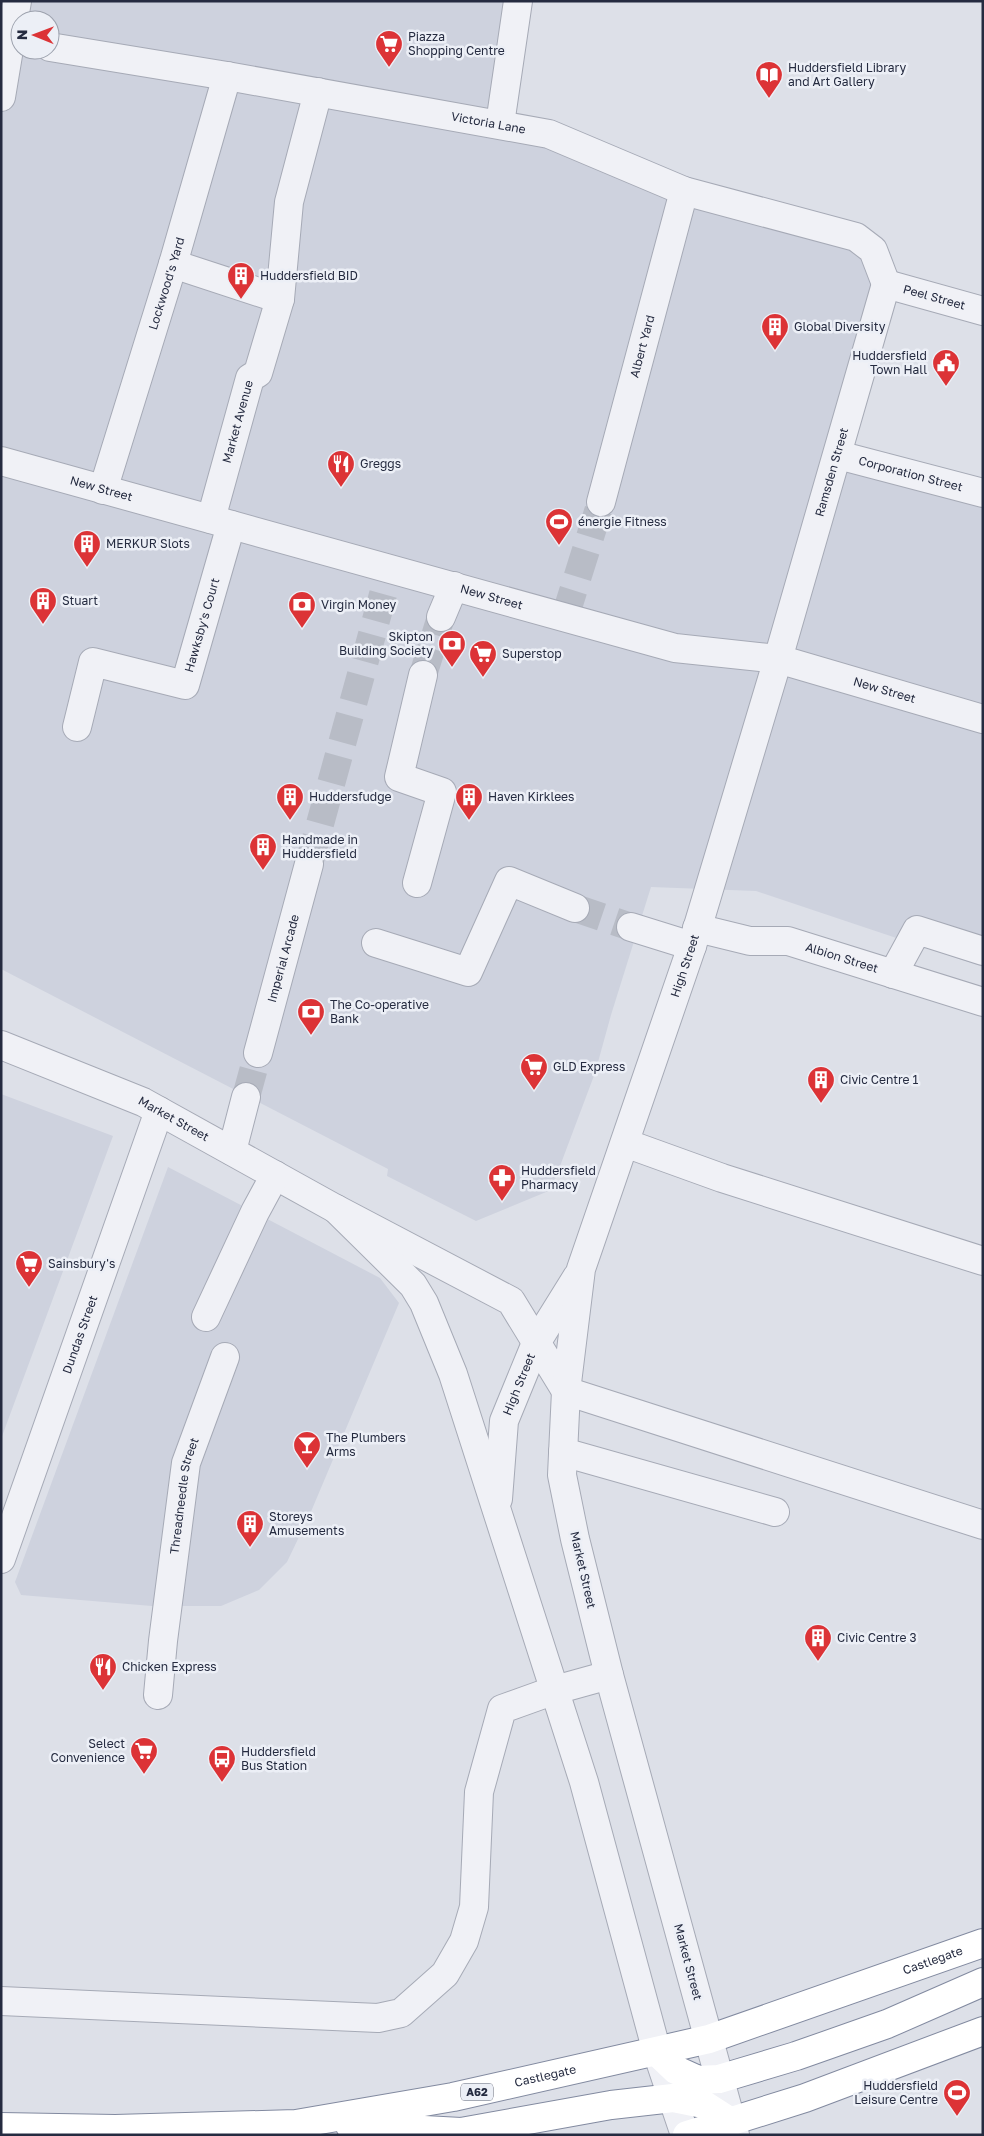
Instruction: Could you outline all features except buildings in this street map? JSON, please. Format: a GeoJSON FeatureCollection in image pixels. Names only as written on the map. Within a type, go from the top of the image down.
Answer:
{"type":"FeatureCollection","features":[{"type":"Feature","properties":{"kind":"highway","name":"Castlegate"},"geometry":{"type":"LineString","coordinates":[[1,2127],[115,2129],[296,2124],[454,2097],[709,2039],[983,1943]]}},
{"type":"Feature","properties":{"kind":"highway"},"geometry":{"type":"LineString","coordinates":[[657,2052],[676,2070],[698,2080],[719,2079],[796,2056],[887,2024],[983,1982]]}},
{"type":"Feature","properties":{"kind":"highway"},"geometry":{"type":"LineString","coordinates":[[686,2135],[733,2129],[806,2098],[983,2031]]}},
{"type":"Feature","properties":{"kind":"highway"},"geometry":{"type":"LineString","coordinates":[[296,2124],[461,2132],[611,2105],[673,2098],[703,2104],[733,2129]]}},
{"type":"Feature","properties":{"kind":"street"},"geometry":{"type":"LineString","coordinates":[[500,124],[518,1]]}},
{"type":"Feature","properties":{"kind":"street","name":"Victoria Lane"},"geometry":{"type":"LineString","coordinates":[[60,50],[227,76],[548,134],[684,190],[856,237],[873,250],[886,284]]}},
{"type":"Feature","properties":{"kind":"street"},"geometry":{"type":"LineString","coordinates":[[1,97],[10,60]]}},
{"type":"Feature","properties":{"kind":"street","name":"Lockwood's Yard"},"geometry":{"type":"LineString","coordinates":[[103,490],[173,264],[227,76]]}},
{"type":"Feature","properties":{"kind":"street","name":"Market Avenue"},"geometry":{"type":"LineString","coordinates":[[221,522],[250,378],[258,372],[280,299],[289,202],[318,92]]}},
{"type":"Feature","properties":{"kind":"street","name":"Albert Yard"},"geometry":{"type":"LineString","coordinates":[[601,502],[684,190]]}},
{"type":"Feature","properties":{"kind":"street"},"geometry":{"type":"LineString","coordinates":[[173,264],[280,299]]}},
{"type":"Feature","properties":{"kind":"street","name":"Peel Street"},"geometry":{"type":"LineString","coordinates":[[886,284],[983,310]]}},
{"type":"Feature","properties":{"kind":"street","name":"Ramsden Street"},"geometry":{"type":"LineString","coordinates":[[778,659],[886,284]]}},
{"type":"Feature","properties":{"kind":"street","name":"Corporation Street"},"geometry":{"type":"LineString","coordinates":[[838,454],[983,493]]}},
{"type":"Feature","properties":{"kind":"street","name":"New Street"},"geometry":{"type":"LineString","coordinates":[[1,462],[675,648],[778,659],[983,719]]}},
{"type":"Feature","properties":{"kind":"street","name":"Hawksby's Court"},"geometry":{"type":"LineString","coordinates":[[77,727],[92,662],[184,685],[221,522]]}},
{"type":"Feature","properties":{"kind":"street"},"geometry":{"type":"LineString","coordinates":[[441,617],[454,586]]}},
{"type":"Feature","properties":{"kind":"street","name":"High Street"},"geometry":{"type":"LineString","coordinates":[[497,1513],[504,1421],[536,1343],[581,1269],[694,937],[778,659]]}},
{"type":"Feature","properties":{"kind":"street"},"geometry":{"type":"LineString","coordinates":[[417,883],[442,792],[399,777],[423,675]]}},
{"type":"Feature","properties":{"kind":"street","name":"Imperial Arcade"},"geometry":{"type":"LineString","coordinates":[[258,1053],[309,864]]}},
{"type":"Feature","properties":{"kind":"street"},"geometry":{"type":"LineString","coordinates":[[376,943],[468,972],[509,881],[575,908]]}},
{"type":"Feature","properties":{"kind":"street","name":"Albion Street"},"geometry":{"type":"LineString","coordinates":[[631,927],[694,937],[750,941],[788,941],[983,1002]]}},
{"type":"Feature","properties":{"kind":"street"},"geometry":{"type":"LineString","coordinates":[[893,974],[916,930],[983,951]]}},
{"type":"Feature","properties":{"kind":"street","name":"Market Street"},"geometry":{"type":"LineString","coordinates":[[1,1045],[143,1102],[336,1209],[511,1301],[566,1391],[562,1476],[609,1675],[733,2129]]}},
{"type":"Feature","properties":{"kind":"street"},"geometry":{"type":"LineString","coordinates":[[232,1152],[246,1097]]}},
{"type":"Feature","properties":{"kind":"street","name":"Dundas Street"},"geometry":{"type":"LineString","coordinates":[[1,1559],[159,1111]]}},
{"type":"Feature","properties":{"kind":"street"},"geometry":{"type":"LineString","coordinates":[[625,1143],[722,1178],[983,1262]]}},
{"type":"Feature","properties":{"kind":"street"},"geometry":{"type":"LineString","coordinates":[[206,1317],[255,1212],[275,1176]]}},
{"type":"Feature","properties":{"kind":"street","name":"Market Street"},"geometry":{"type":"LineString","coordinates":[[336,1209],[413,1284],[424,1303],[453,1374],[584,1782],[657,2052],[686,2135]]}},
{"type":"Feature","properties":{"kind":"street","name":"High Street"},"geometry":{"type":"LineString","coordinates":[[566,1391],[581,1269]]}},
{"type":"Feature","properties":{"kind":"street","name":"Threadneedle Street"},"geometry":{"type":"LineString","coordinates":[[158,1695],[163,1641],[186,1463],[225,1357]]}},
{"type":"Feature","properties":{"kind":"street"},"geometry":{"type":"LineString","coordinates":[[566,1391],[983,1525]]}},
{"type":"Feature","properties":{"kind":"street"},"geometry":{"type":"LineString","coordinates":[[563,1452],[775,1512]]}},
{"type":"Feature","properties":{"kind":"street"},"geometry":{"type":"LineString","coordinates":[[1,2001],[378,2018],[401,2013],[445,1974],[464,1941],[474,1907],[479,1792],[502,1709],[555,1690],[609,1675]]}},
{"type":"Feature","properties":{"kind":"shaded area"},"geometry":{"type":"Polygon","coordinates":[[[1,1],[531,1],[514,117],[689,182],[874,235],[877,283],[835,461],[983,501],[983,967],[756,891],[651,887],[595,1073],[551,1190],[476,1221],[387,1176],[388,1169],[1,969],[1,1]]]}},
{"type":"Feature","properties":{"kind":"shaded area","name":"Sainsbury's"},"geometry":{"type":"Polygon","coordinates":[[[1,1094],[113,1136],[1,1439],[1,1094]]]}},
{"type":"Feature","properties":{"kind":"shaded area"},"geometry":{"type":"Polygon","coordinates":[[[168,1167],[380,1278],[399,1303],[310,1514],[287,1562],[259,1590],[221,1606],[152,1606],[21,1595],[15,1582],[168,1167]]]}},
{"type":"Feature","properties":{"kind":"tunnel"},"geometry":{"type":"LineString","coordinates":[[565,617],[601,502]]}},
{"type":"Feature","properties":{"kind":"tunnel"},"geometry":{"type":"LineString","coordinates":[[309,864],[390,569]]}},
{"type":"Feature","properties":{"kind":"tunnel"},"geometry":{"type":"LineString","coordinates":[[423,675],[441,617]]}},
{"type":"Feature","properties":{"kind":"tunnel"},"geometry":{"type":"LineString","coordinates":[[575,908],[631,927]]}},
{"type":"Feature","properties":{"kind":"tunnel"},"geometry":{"type":"LineString","coordinates":[[246,1097],[258,1053]]}},
{"type":"Feature","properties":{"kind":"place","name":"Piazza Shopping Centre"},"geometry":{"type":"Point","coordinates":[389,68]}},
{"type":"Feature","properties":{"kind":"place","name":"Huddersfield Library and Art Gallery"},"geometry":{"type":"Point","coordinates":[769,99]}},
{"type":"Feature","properties":{"kind":"place","name":"Huddersfield BID"},"geometry":{"type":"Point","coordinates":[241,300]}},
{"type":"Feature","properties":{"kind":"place","name":"Global Diversity"},"geometry":{"type":"Point","coordinates":[775,351]}},
{"type":"Feature","properties":{"kind":"place","name":"Huddersfield Town Hall"},"geometry":{"type":"Point","coordinates":[946,387]}},
{"type":"Feature","properties":{"kind":"place","name":"Greggs"},"geometry":{"type":"Point","coordinates":[341,488]}},
{"type":"Feature","properties":{"kind":"place","name":"énergie Fitness"},"geometry":{"type":"Point","coordinates":[559,546]}},
{"type":"Feature","properties":{"kind":"place","name":"MERKUR Slots"},"geometry":{"type":"Point","coordinates":[87,568]}},
{"type":"Feature","properties":{"kind":"place","name":"Stuart"},"geometry":{"type":"Point","coordinates":[43,625]}},
{"type":"Feature","properties":{"kind":"place","name":"Virgin Money"},"geometry":{"type":"Point","coordinates":[302,629]}},
{"type":"Feature","properties":{"kind":"place","name":"Skipton Building Society"},"geometry":{"type":"Point","coordinates":[452,668]}},
{"type":"Feature","properties":{"kind":"place","name":"Superstop"},"geometry":{"type":"Point","coordinates":[483,678]}},
{"type":"Feature","properties":{"kind":"place","name":"Huddersfudge"},"geometry":{"type":"Point","coordinates":[290,821]}},
{"type":"Feature","properties":{"kind":"place","name":"Haven Kirklees"},"geometry":{"type":"Point","coordinates":[469,821]}},
{"type":"Feature","properties":{"kind":"place","name":"Handmade in Huddersfield"},"geometry":{"type":"Point","coordinates":[263,871]}},
{"type":"Feature","properties":{"kind":"place","name":"The Co-operative Bank"},"geometry":{"type":"Point","coordinates":[311,1036]}},
{"type":"Feature","properties":{"kind":"place","name":"GLD Express"},"geometry":{"type":"Point","coordinates":[534,1091]}},
{"type":"Feature","properties":{"kind":"place","name":"Civic Centre 1"},"geometry":{"type":"Point","coordinates":[821,1104]}},
{"type":"Feature","properties":{"kind":"place","name":"Huddersfield Pharmacy"},"geometry":{"type":"Point","coordinates":[502,1202]}},
{"type":"Feature","properties":{"kind":"place","name":"Sainsbury's"},"geometry":{"type":"Point","coordinates":[29,1288]}},
{"type":"Feature","properties":{"kind":"place","name":"The Plumbers Arms"},"geometry":{"type":"Point","coordinates":[307,1469]}},
{"type":"Feature","properties":{"kind":"place","name":"Storeys Amusements"},"geometry":{"type":"Point","coordinates":[250,1548]}},
{"type":"Feature","properties":{"kind":"place","name":"Civic Centre 3"},"geometry":{"type":"Point","coordinates":[818,1662]}},
{"type":"Feature","properties":{"kind":"place","name":"Chicken Express"},"geometry":{"type":"Point","coordinates":[103,1691]}},
{"type":"Feature","properties":{"kind":"place","name":"Select Convenience"},"geometry":{"type":"Point","coordinates":[144,1775]}},
{"type":"Feature","properties":{"kind":"place","name":"Huddersfield Bus Station"},"geometry":{"type":"Point","coordinates":[222,1783]}},
{"type":"Feature","properties":{"kind":"place","name":"Huddersfield Leisure Centre"},"geometry":{"type":"Point","coordinates":[957,2117]}}]}
